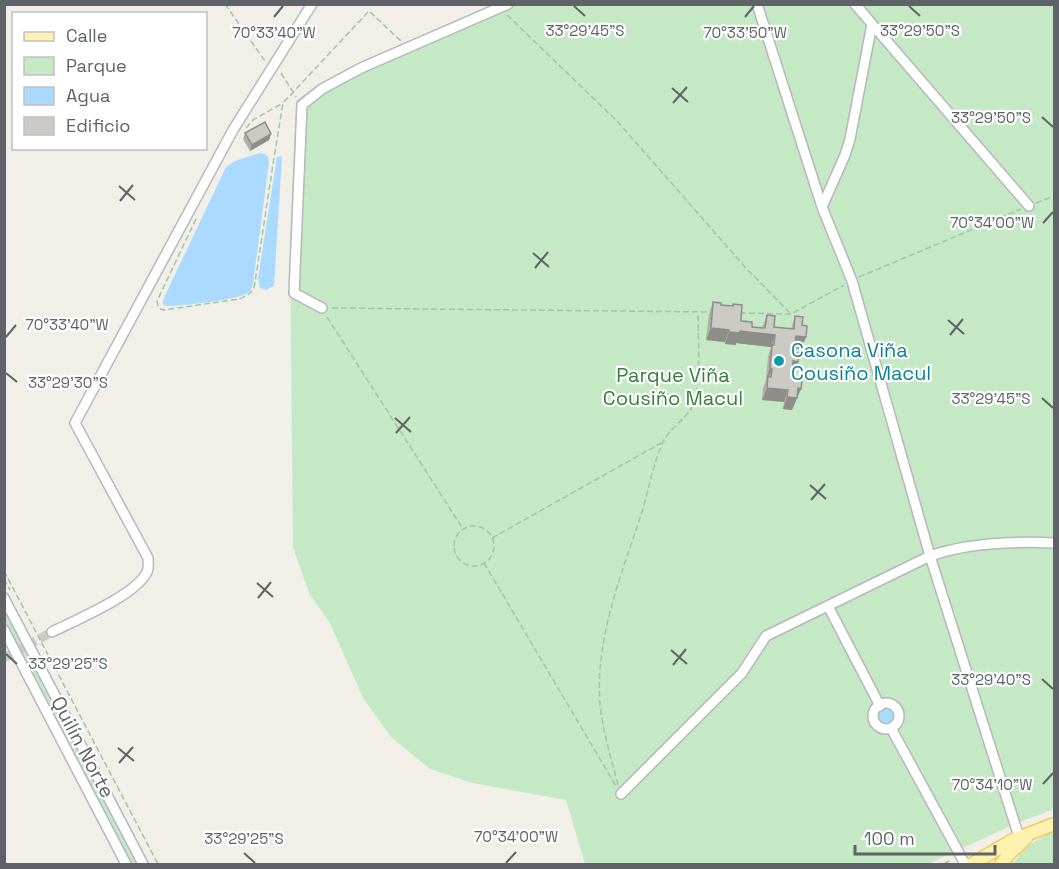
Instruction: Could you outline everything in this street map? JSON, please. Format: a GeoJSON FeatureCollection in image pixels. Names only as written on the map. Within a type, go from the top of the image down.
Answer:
{"type":"FeatureCollection","features":[{"type":"Feature","properties":{"kind":"main road"},"geometry":{"type":"LineString","coordinates":[[972,864],[1025,835],[1054,824]]}},
{"type":"Feature","properties":{"kind":"main road"},"geometry":{"type":"LineString","coordinates":[[1001,863],[1025,835]]}},
{"type":"Feature","properties":{"kind":"street"},"geometry":{"type":"LineString","coordinates":[[52,632],[124,595],[138,584],[148,570],[148,558],[75,423],[233,130],[312,4]]}},
{"type":"Feature","properties":{"kind":"street"},"geometry":{"type":"LineString","coordinates":[[757,4],[822,207],[852,280],[930,556],[1025,835]]}},
{"type":"Feature","properties":{"kind":"street"},"geometry":{"type":"LineString","coordinates":[[855,4],[1029,206]]}},
{"type":"Feature","properties":{"kind":"street"},"geometry":{"type":"LineString","coordinates":[[322,308],[294,293],[302,105],[322,89],[360,68],[504,6]]}},
{"type":"Feature","properties":{"kind":"street"},"geometry":{"type":"LineString","coordinates":[[822,207],[850,139],[872,24]]}},
{"type":"Feature","properties":{"kind":"street"},"geometry":{"type":"LineString","coordinates":[[621,794],[741,673],[766,636],[945,550],[991,543],[1054,543]]}},
{"type":"Feature","properties":{"kind":"street","name":"Quilín Norte"},"geometry":{"type":"LineString","coordinates":[[4,598],[143,864]]}},
{"type":"Feature","properties":{"kind":"street"},"geometry":{"type":"LineString","coordinates":[[828,606],[880,705]]}},
{"type":"Feature","properties":{"kind":"street","name":"Quilín Norte"},"geometry":{"type":"LineString","coordinates":[[4,630],[126,864]]}},
{"type":"Feature","properties":{"kind":"street"},"geometry":{"type":"LineString","coordinates":[[880,705],[893,705],[899,712],[897,724],[891,728],[881,728],[875,723],[875,710],[880,705]]}},
{"type":"Feature","properties":{"kind":"street"},"geometry":{"type":"LineString","coordinates":[[891,728],[965,864]]}},
{"type":"Feature","properties":{"kind":"path"},"geometry":{"type":"LineString","coordinates":[[225,4],[267,64],[274,63],[302,105]]}},
{"type":"Feature","properties":{"kind":"path"},"geometry":{"type":"LineString","coordinates":[[504,6],[616,121],[745,267],[791,314]]}},
{"type":"Feature","properties":{"kind":"path"},"geometry":{"type":"LineString","coordinates":[[245,130],[253,120],[283,103],[369,11],[408,47]]}},
{"type":"Feature","properties":{"kind":"path"},"geometry":{"type":"LineString","coordinates":[[196,219],[157,301],[159,309],[239,298],[249,295],[253,290],[283,103]]}},
{"type":"Feature","properties":{"kind":"path"},"geometry":{"type":"LineString","coordinates":[[735,313],[791,314],[852,280],[1054,196]]}},
{"type":"Feature","properties":{"kind":"path"},"geometry":{"type":"LineString","coordinates":[[322,308],[713,312]]}},
{"type":"Feature","properties":{"kind":"path"},"geometry":{"type":"LineString","coordinates":[[322,308],[463,529]]}},
{"type":"Feature","properties":{"kind":"path"},"geometry":{"type":"LineString","coordinates":[[492,538],[663,441],[689,411],[697,393],[698,312]]}},
{"type":"Feature","properties":{"kind":"path"},"geometry":{"type":"LineString","coordinates":[[621,794],[600,703],[601,664],[612,603],[663,441]]}},
{"type":"Feature","properties":{"kind":"path"},"geometry":{"type":"LineString","coordinates":[[476,527],[483,529],[492,538],[493,550],[488,560],[478,566],[464,564],[455,553],[455,540],[463,529],[476,527]]}},
{"type":"Feature","properties":{"kind":"path"},"geometry":{"type":"LineString","coordinates":[[484,563],[621,794]]}},
{"type":"Feature","properties":{"kind":"path"},"geometry":{"type":"LineString","coordinates":[[4,571],[158,864]]}},
{"type":"Feature","properties":{"kind":"green space","name":"Parque Viña Cousiño Macul"},"geometry":{"type":"Polygon","coordinates":[[[498,5],[1054,5],[1054,809],[1015,824],[928,864],[585,864],[566,800],[472,783],[430,769],[391,737],[363,698],[330,623],[310,595],[293,548],[290,241],[296,101],[317,85],[359,63],[498,5]]]}},
{"type":"Feature","properties":{"kind":"green space"},"geometry":{"type":"Polygon","coordinates":[[[4,607],[139,864],[131,864],[5,622],[4,607]]]}},
{"type":"Feature","properties":{"kind":"green space"},"geometry":{"type":"Polygon","coordinates":[[[1054,831],[1054,864],[1013,864],[1031,844],[1054,831]]]}},
{"type":"Feature","properties":{"kind":"water"},"geometry":{"type":"Polygon","coordinates":[[[260,153],[267,155],[269,162],[251,290],[242,296],[221,300],[165,306],[163,300],[226,167],[235,161],[260,153]]]}},
{"type":"Feature","properties":{"kind":"water"},"geometry":{"type":"Polygon","coordinates":[[[282,156],[274,286],[266,290],[260,288],[258,278],[277,157],[282,156]]]}},
{"type":"Feature","properties":{"kind":"water"},"geometry":{"type":"Polygon","coordinates":[[[882,707],[890,707],[895,712],[893,723],[882,725],[877,720],[877,712],[882,707]]]}},
{"type":"Feature","properties":{"kind":"building"},"geometry":{"type":"Polygon","coordinates":[[[265,122],[271,134],[252,145],[245,133],[265,122]]]}},
{"type":"Feature","properties":{"kind":"building"},"geometry":{"type":"Polygon","coordinates":[[[713,302],[721,303],[721,305],[742,305],[741,321],[752,322],[752,327],[765,328],[767,315],[775,316],[774,327],[794,329],[795,316],[803,317],[802,325],[807,326],[806,337],[796,336],[794,353],[799,353],[798,362],[793,361],[792,379],[802,380],[797,398],[787,397],[788,390],[767,388],[768,376],[771,377],[772,345],[774,345],[775,335],[729,332],[729,330],[711,328],[713,302]]]}},
{"type":"Feature","properties":{"kind":"tunnel"},"geometry":{"type":"LineString","coordinates":[[4,658],[52,632]]}},
{"type":"Feature","properties":{"kind":"place","name":"Casona Viña Cousiño Macul"},"geometry":{"type":"Point","coordinates":[779,361]}}]}
